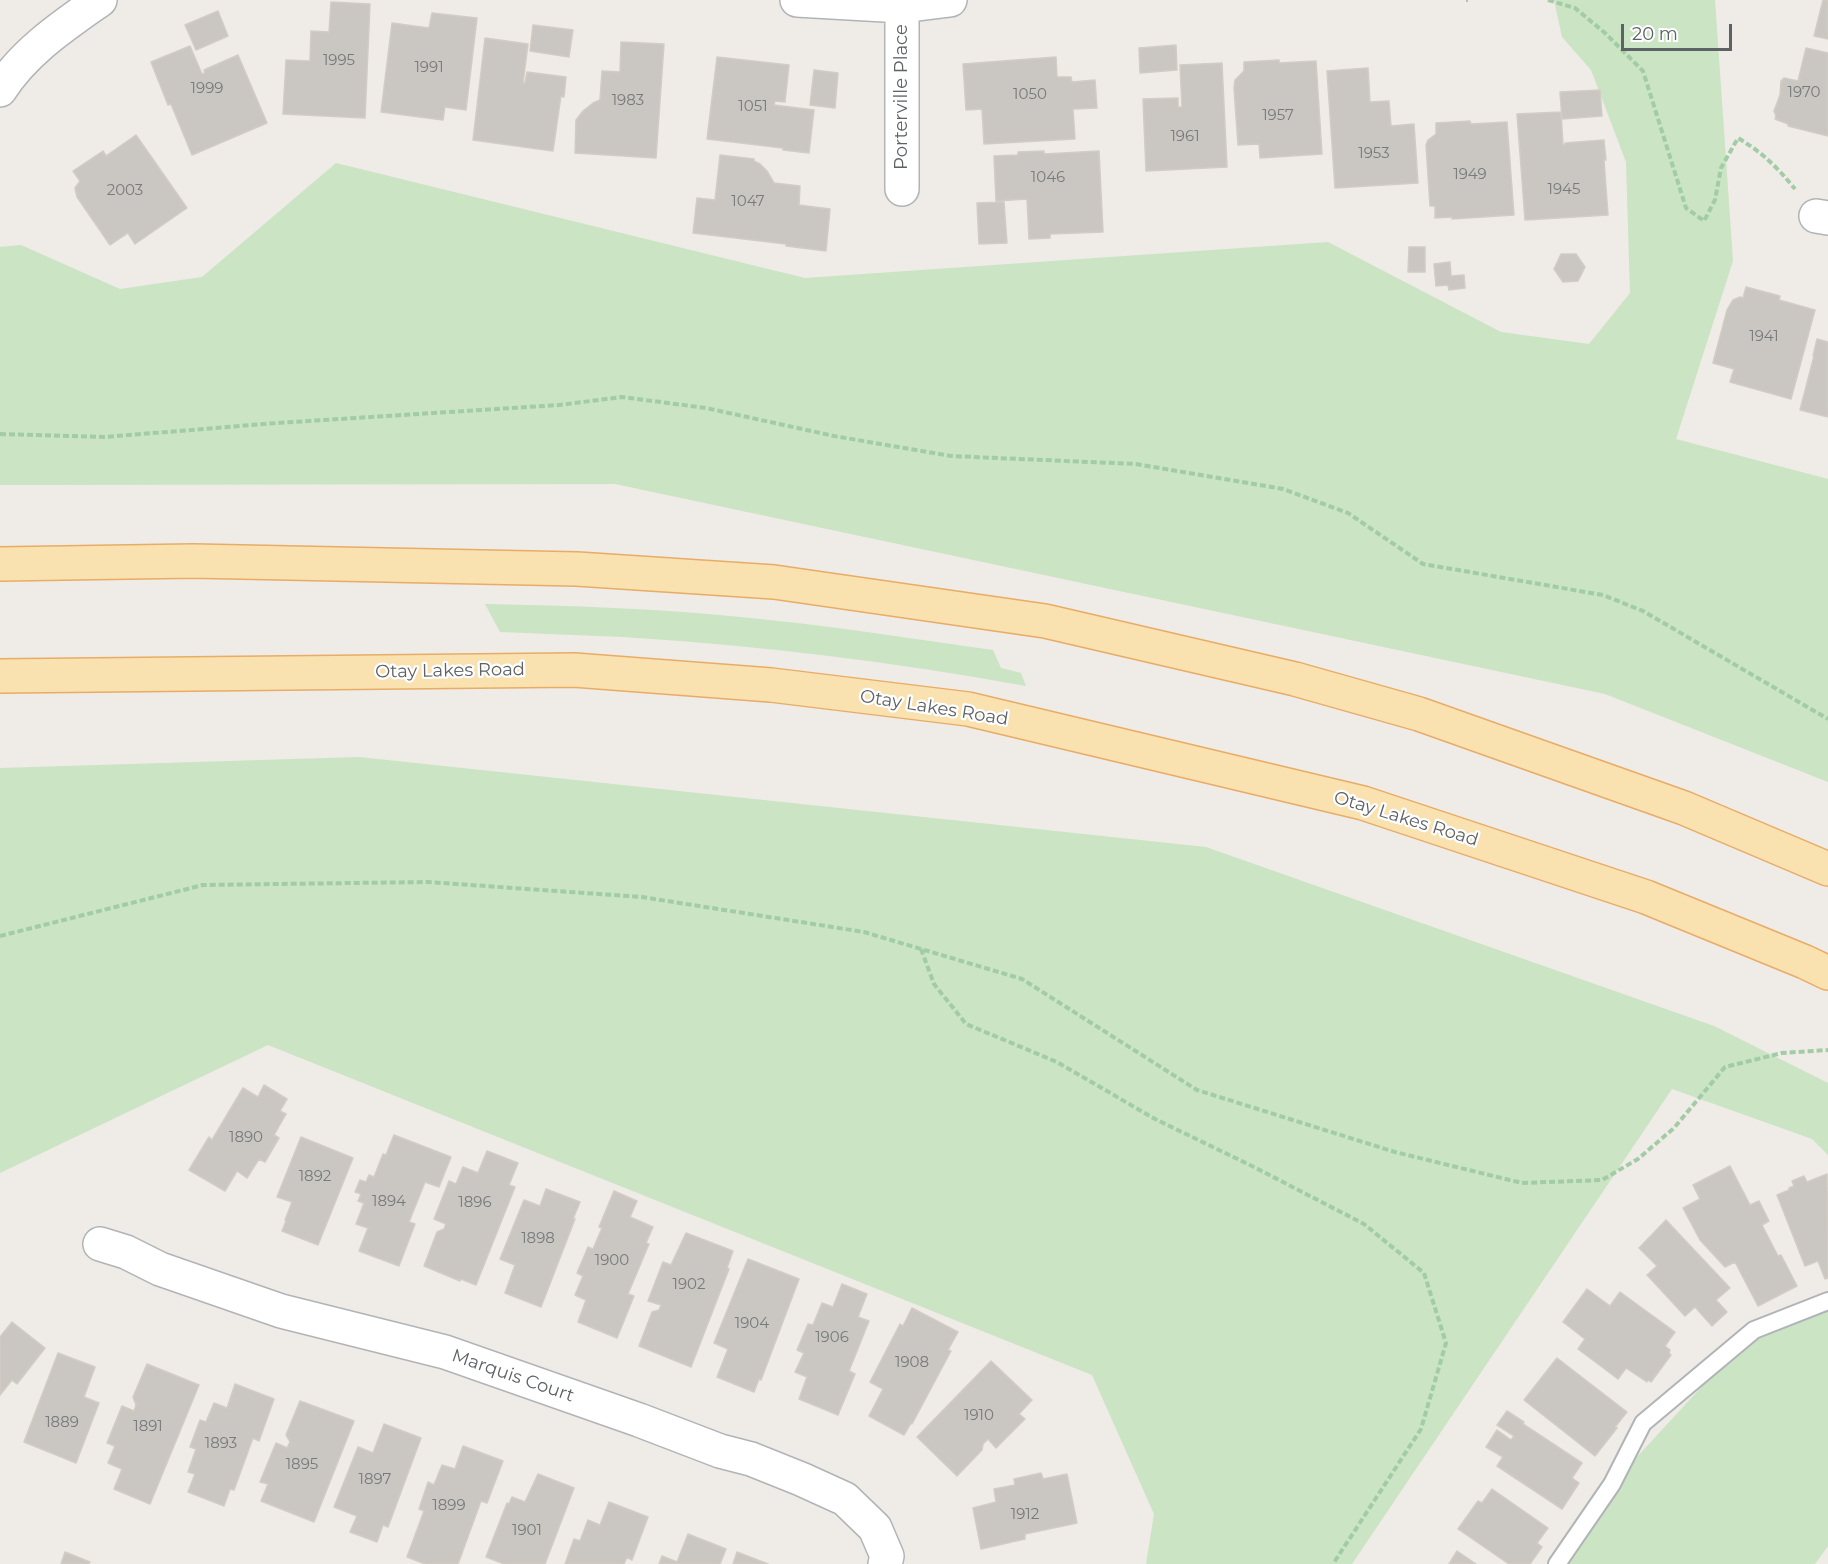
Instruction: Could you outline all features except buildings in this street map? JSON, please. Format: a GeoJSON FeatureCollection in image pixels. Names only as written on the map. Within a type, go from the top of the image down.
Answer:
{"type":"FeatureCollection","features":[{"type":"Feature","properties":{"kind":"main road"},"geometry":{"type":"LineString","coordinates":[[0,564],[193,561],[577,569],[774,582],[1045,621],[1295,679],[1419,714],[1684,808],[1828,869]]}},
{"type":"Feature","properties":{"kind":"main road","name":"Otay Lakes Road"},"geometry":{"type":"LineString","coordinates":[[0,676],[574,670],[771,685],[968,709],[1364,803],[1646,897],[1828,973]]}},
{"type":"Feature","properties":{"kind":"street"},"geometry":{"type":"LineString","coordinates":[[0,90],[10,75],[54,32],[100,0]]}},
{"type":"Feature","properties":{"kind":"street"},"geometry":{"type":"LineString","coordinates":[[797,0],[902,6],[950,0]]}},
{"type":"Feature","properties":{"kind":"street","name":"Porterville Place"},"geometry":{"type":"LineString","coordinates":[[902,6],[902,189]]}},
{"type":"Feature","properties":{"kind":"street","name":"Marquis Court"},"geometry":{"type":"LineString","coordinates":[[100,1244],[126,1252],[160,1269],[281,1311],[445,1352],[720,1451],[751,1459],[801,1479],[844,1499],[875,1528],[887,1556],[885,1564]]}},
{"type":"Feature","properties":{"kind":"lane"},"geometry":{"type":"LineString","coordinates":[[1557,1564],[1612,1484],[1644,1423],[1754,1330],[1828,1301]]}},
{"type":"Feature","properties":{"kind":"path"},"geometry":{"type":"LineString","coordinates":[[1548,0],[1575,8],[1605,33],[1643,71],[1686,208],[1704,220],[1715,200],[1722,168],[1738,138],[1776,166],[1822,217]]}},
{"type":"Feature","properties":{"kind":"path"},"geometry":{"type":"LineString","coordinates":[[0,434],[105,437],[277,423],[559,405],[622,397],[706,408],[834,436],[951,456],[1136,464],[1283,489],[1348,513],[1424,564],[1602,595],[1643,612],[1828,719]]}},
{"type":"Feature","properties":{"kind":"path"},"geometry":{"type":"LineString","coordinates":[[0,936],[203,885],[428,882],[642,897],[864,932],[1022,979],[1197,1090],[1395,1152],[1522,1183],[1602,1180],[1638,1159],[1674,1128],[1725,1067],[1782,1053],[1828,1050]]}},
{"type":"Feature","properties":{"kind":"path"},"geometry":{"type":"LineString","coordinates":[[921,949],[934,984],[966,1024],[1057,1062],[1155,1119],[1364,1224],[1424,1273],[1446,1343],[1421,1429],[1333,1564]]}},
{"type":"Feature","properties":{"kind":"green space"},"geometry":{"type":"Polygon","coordinates":[[[1554,0],[1715,0],[1733,261],[1676,439],[1828,479],[1828,782],[1605,694],[615,484],[0,485],[0,247],[21,245],[120,289],[202,277],[336,163],[805,278],[1328,242],[1501,332],[1589,344],[1630,293],[1626,162],[1591,70],[1562,37],[1554,0]]]}},
{"type":"Feature","properties":{"kind":"green space"},"geometry":{"type":"Polygon","coordinates":[[[485,604],[676,611],[772,620],[993,650],[1001,668],[1021,673],[1026,686],[926,669],[775,650],[674,640],[500,632],[485,604]]]}},
{"type":"Feature","properties":{"kind":"green space"},"geometry":{"type":"Polygon","coordinates":[[[359,757],[1206,847],[1714,1026],[1828,1083],[1828,1155],[1812,1139],[1672,1089],[1352,1564],[1146,1564],[1154,1514],[1092,1375],[268,1045],[0,1173],[0,768],[359,757]]]}},
{"type":"Feature","properties":{"kind":"green space"},"geometry":{"type":"Polygon","coordinates":[[[1828,1311],[1828,1546],[1815,1564],[1557,1564],[1612,1484],[1754,1330],[1828,1311]]]}}]}
